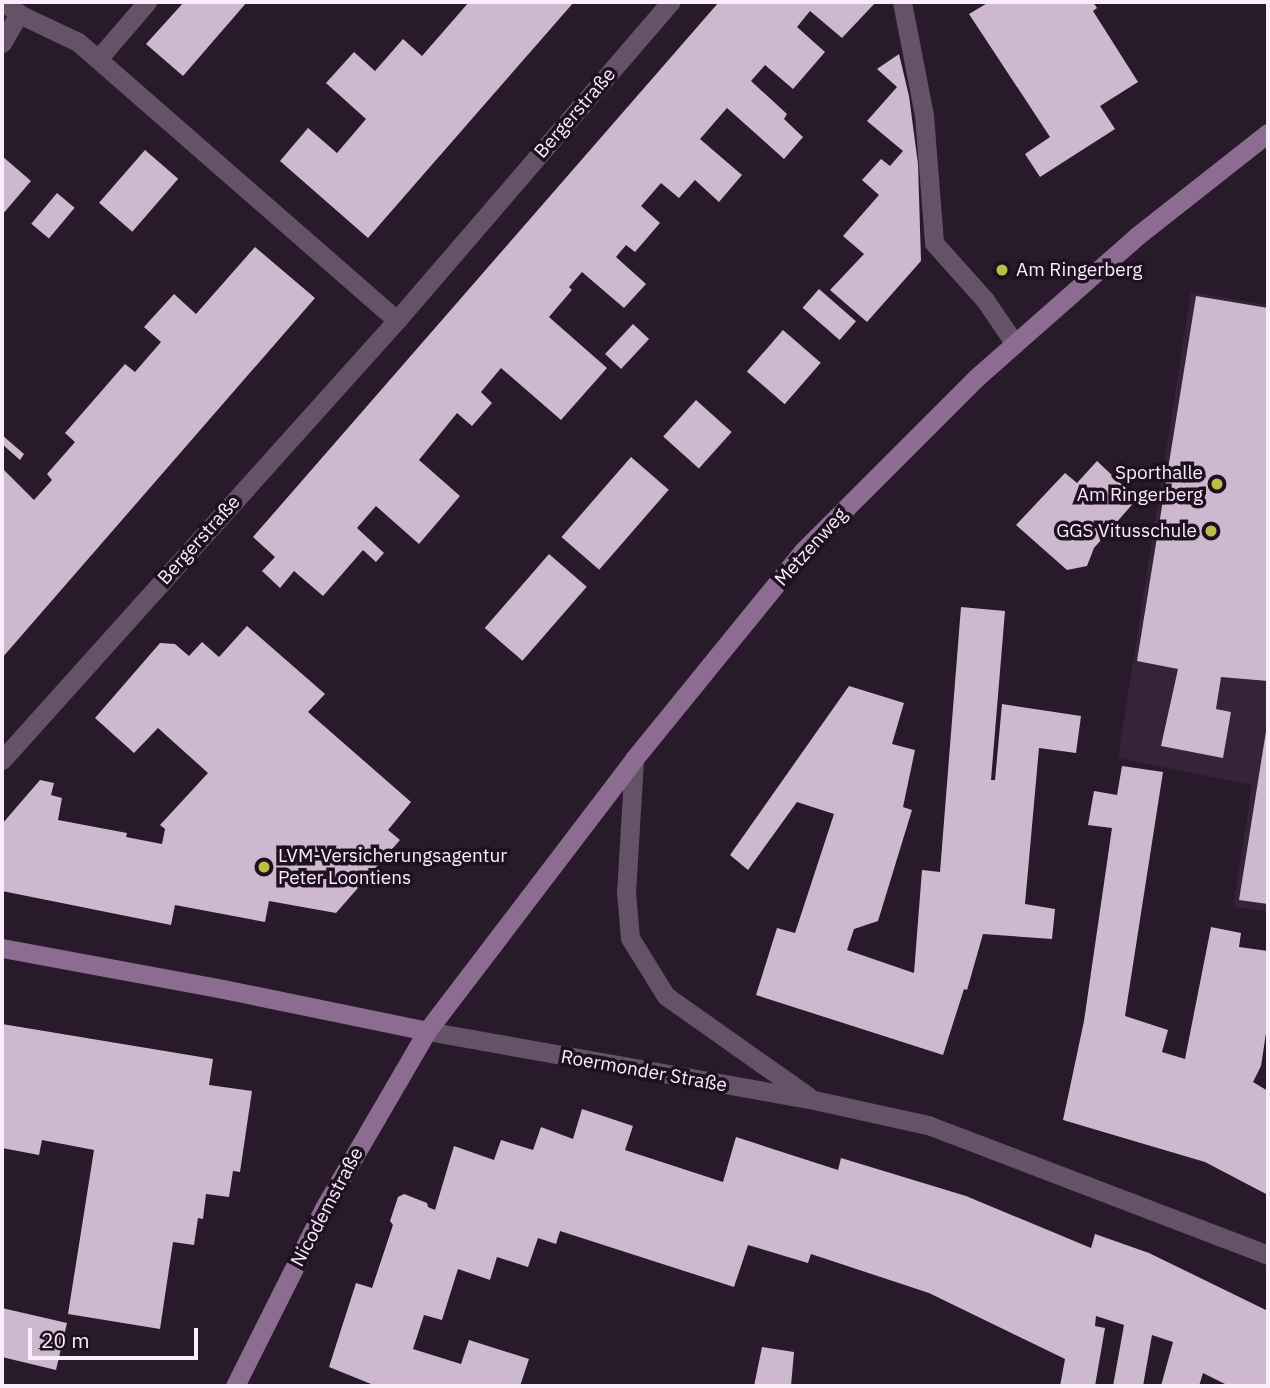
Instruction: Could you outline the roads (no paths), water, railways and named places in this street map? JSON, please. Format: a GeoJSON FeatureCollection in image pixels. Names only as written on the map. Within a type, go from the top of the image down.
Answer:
{"type":"FeatureCollection","features":[{"type":"Feature","properties":{"kind":"main road","name":"Metzenweg"},"geometry":{"type":"LineString","coordinates":[[427,1031],[634,759],[804,550],[976,378],[1137,236],[1268,134]]}},
{"type":"Feature","properties":{"kind":"main road","name":"Roermonder Straße"},"geometry":{"type":"LineString","coordinates":[[2,948],[223,989],[427,1031]]}},
{"type":"Feature","properties":{"kind":"main road","name":"Nicodemstraße"},"geometry":{"type":"LineString","coordinates":[[235,1386],[324,1208],[427,1031]]}},
{"type":"Feature","properties":{"kind":"street"},"geometry":{"type":"LineString","coordinates":[[98,59],[147,2]]}},
{"type":"Feature","properties":{"kind":"street","name":"Bergerstraße"},"geometry":{"type":"LineString","coordinates":[[2,760],[397,320],[671,2]]}},
{"type":"Feature","properties":{"kind":"street"},"geometry":{"type":"LineString","coordinates":[[902,2],[924,115],[934,243],[985,300],[1015,344]]}},
{"type":"Feature","properties":{"kind":"street"},"geometry":{"type":"LineString","coordinates":[[2,43],[12,8],[78,42],[397,320]]}},
{"type":"Feature","properties":{"kind":"street"},"geometry":{"type":"LineString","coordinates":[[634,759],[626,892],[630,938],[666,996],[814,1100]]}},
{"type":"Feature","properties":{"kind":"street","name":"Roermonder Straße"},"geometry":{"type":"LineString","coordinates":[[427,1031],[814,1100],[928,1125],[1268,1255]]}},
{"type":"Feature","properties":{"kind":"place","name":"Am Ringerberg"},"geometry":{"type":"Point","coordinates":[1002,270]}},
{"type":"Feature","properties":{"kind":"place","name":"Sporthalle Am Ringerberg"},"geometry":{"type":"Point","coordinates":[1217,484]}},
{"type":"Feature","properties":{"kind":"place","name":"GGS Vitusschule"},"geometry":{"type":"Point","coordinates":[1211,531]}},
{"type":"Feature","properties":{"kind":"place","name":"LVM-Versicherungsagentur Peter Loontiens"},"geometry":{"type":"Point","coordinates":[264,867]}}]}
